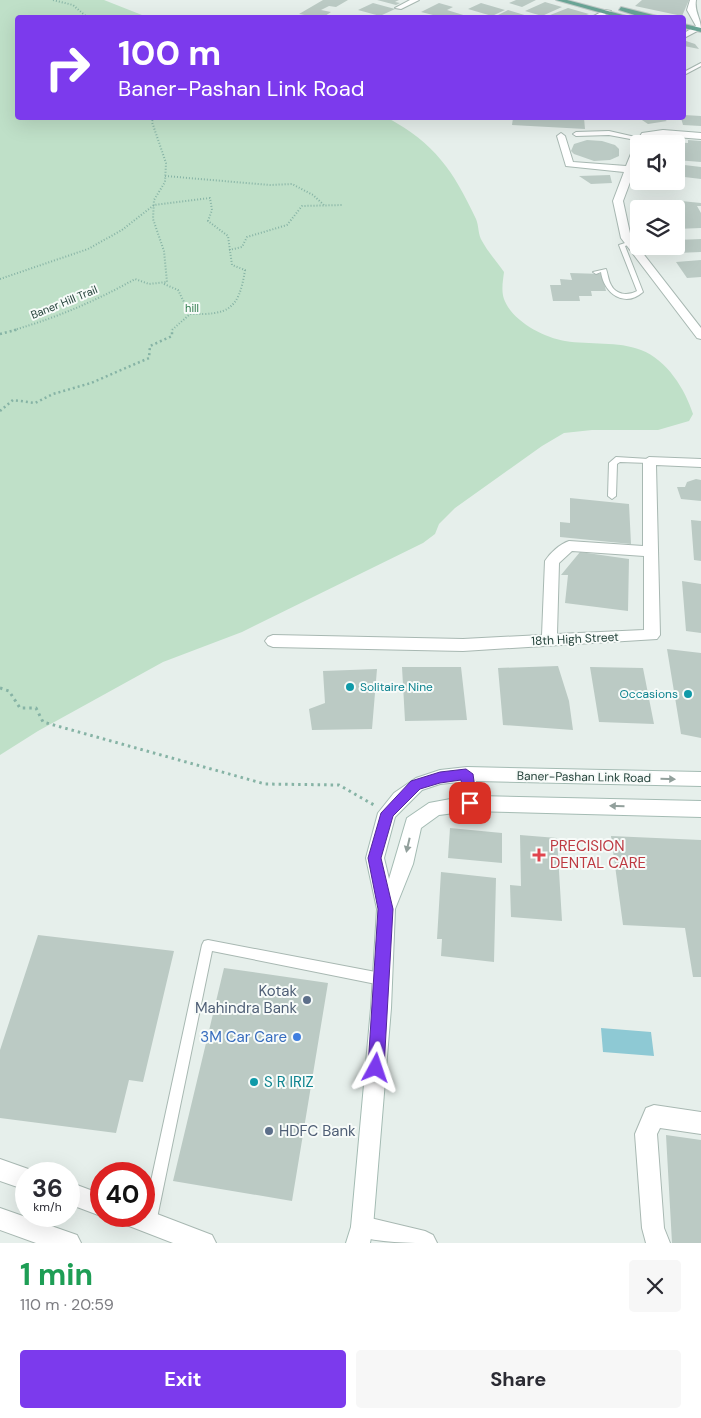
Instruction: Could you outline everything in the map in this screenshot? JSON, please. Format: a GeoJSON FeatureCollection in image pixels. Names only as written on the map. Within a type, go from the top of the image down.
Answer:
{"type":"FeatureCollection","features":[{"type":"Feature","properties":{"kind":"main road"},"geometry":{"type":"LineString","coordinates":[[559,0],[621,15]]}},
{"type":"Feature","properties":{"kind":"main road"},"geometry":{"type":"LineString","coordinates":[[583,0],[642,15]]}},
{"type":"Feature","properties":{"kind":"street"},"geometry":{"type":"LineString","coordinates":[[399,8],[416,0]]}},
{"type":"Feature","properties":{"kind":"street"},"geometry":{"type":"LineString","coordinates":[[693,0],[691,10],[700,27],[693,33]]}},
{"type":"Feature","properties":{"kind":"street"},"geometry":{"type":"LineString","coordinates":[[599,15],[607,11]]}},
{"type":"Feature","properties":{"kind":"street"},"geometry":{"type":"LineString","coordinates":[[645,135],[663,133],[701,136]]}},
{"type":"Feature","properties":{"kind":"street"},"geometry":{"type":"LineString","coordinates":[[561,136],[569,164],[608,170],[630,169],[618,201],[626,238],[630,243]]}},
{"type":"Feature","properties":{"kind":"street"},"geometry":{"type":"LineString","coordinates":[[639,255],[701,336]]}},
{"type":"Feature","properties":{"kind":"street"},"geometry":{"type":"LineString","coordinates":[[649,461],[701,463]]}},
{"type":"Feature","properties":{"kind":"street","name":"18th High Street"},"geometry":{"type":"LineString","coordinates":[[273,641],[463,645],[548,639],[652,635],[649,461]]}},
{"type":"Feature","properties":{"kind":"street"},"geometry":{"type":"LineString","coordinates":[[548,639],[552,562],[569,546],[650,551]]}},
{"type":"Feature","properties":{"kind":"street"},"geometry":{"type":"LineString","coordinates":[[466,774],[470,803]]}},
{"type":"Feature","properties":{"kind":"street","name":"Baner-Pashan Link Road"},"geometry":{"type":"LineString","coordinates":[[360,1235],[386,909],[374,858],[387,813],[416,785],[440,778],[466,774],[701,779]]}},
{"type":"Feature","properties":{"kind":"street"},"geometry":{"type":"LineString","coordinates":[[386,909],[404,864],[413,824],[435,808],[470,803],[701,809]]}},
{"type":"Feature","properties":{"kind":"street"},"geometry":{"type":"LineString","coordinates":[[658,1243],[653,1228],[646,1134],[654,1116],[701,1122]]}},
{"type":"Feature","properties":{"kind":"street"},"geometry":{"type":"LineString","coordinates":[[0,1170],[15,1175]]}},
{"type":"Feature","properties":{"kind":"street"},"geometry":{"type":"LineString","coordinates":[[0,1218],[69,1243]]}},
{"type":"Feature","properties":{"kind":"street"},"geometry":{"type":"LineString","coordinates":[[155,1225],[204,1243]]}},
{"type":"Feature","properties":{"kind":"street"},"geometry":{"type":"LineString","coordinates":[[360,1235],[425,1243]]}},
{"type":"Feature","properties":{"kind":"lane"},"geometry":{"type":"LineString","coordinates":[[686,73],[701,64]]}},
{"type":"Feature","properties":{"kind":"lane"},"geometry":{"type":"LineString","coordinates":[[609,124],[609,134]]}},
{"type":"Feature","properties":{"kind":"lane"},"geometry":{"type":"LineString","coordinates":[[576,134],[609,134],[630,140]]}},
{"type":"Feature","properties":{"kind":"lane"},"geometry":{"type":"LineString","coordinates":[[596,272],[604,270],[608,287],[615,294],[629,296],[640,292],[622,246],[630,243]]}},
{"type":"Feature","properties":{"kind":"lane"},"geometry":{"type":"LineString","coordinates":[[612,496],[613,462],[619,460],[649,461]]}},
{"type":"Feature","properties":{"kind":"lane"},"geometry":{"type":"LineString","coordinates":[[154,1162],[208,945],[381,978]]}},
{"type":"Feature","properties":{"kind":"path"},"geometry":{"type":"LineString","coordinates":[[53,0],[73,5],[85,15]]}},
{"type":"Feature","properties":{"kind":"path"},"geometry":{"type":"LineString","coordinates":[[152,120],[166,163],[165,182],[154,205],[153,219],[164,251],[164,266],[169,279],[163,284]]}},
{"type":"Feature","properties":{"kind":"path"},"geometry":{"type":"LineString","coordinates":[[165,176],[270,185],[292,184],[313,195],[325,206]]}},
{"type":"Feature","properties":{"kind":"path"},"geometry":{"type":"LineString","coordinates":[[0,279],[88,249],[122,230],[154,205],[210,198],[212,210],[208,221],[228,236],[228,250],[232,265],[245,270],[242,289],[234,303],[217,315],[190,314],[172,329],[172,336],[150,346],[149,358],[91,383],[53,394],[35,404],[13,400],[0,412]]}},
{"type":"Feature","properties":{"kind":"path"},"geometry":{"type":"LineString","coordinates":[[228,250],[242,247],[247,237],[287,225],[302,206],[343,205]]}},
{"type":"Feature","properties":{"kind":"path","name":"Baner Hill Trail"},"geometry":{"type":"LineString","coordinates":[[0,334],[52,318],[94,302],[135,279],[148,284],[163,284]]}},
{"type":"Feature","properties":{"kind":"path"},"geometry":{"type":"LineString","coordinates":[[163,284],[178,290],[190,314]]}},
{"type":"Feature","properties":{"kind":"path"},"geometry":{"type":"LineString","coordinates":[[0,688],[9,692],[20,708],[36,708],[43,722],[266,784],[339,786],[387,813]]}},
{"type":"Feature","properties":{"kind":"green space","name":"hill"},"geometry":{"type":"Polygon","coordinates":[[[0,0],[104,0],[142,15],[15,15],[15,120],[391,120],[430,148],[450,172],[476,219],[481,239],[504,272],[502,286],[504,299],[508,307],[521,321],[538,332],[556,339],[623,345],[641,350],[667,368],[680,385],[690,404],[693,414],[689,421],[658,430],[592,430],[564,433],[542,446],[455,508],[439,524],[435,534],[423,543],[242,632],[163,662],[38,731],[0,755],[0,0]]]}},
{"type":"Feature","properties":{"kind":"water"},"geometry":{"type":"Polygon","coordinates":[[[601,1028],[651,1032],[654,1056],[603,1052],[601,1028]]]}},
{"type":"Feature","properties":{"kind":"building"},"geometry":{"type":"Polygon","coordinates":[[[323,0],[348,0],[336,7],[329,6],[321,10],[331,12],[326,15],[299,14],[323,0]]]}},
{"type":"Feature","properties":{"kind":"building"},"geometry":{"type":"Polygon","coordinates":[[[377,0],[399,0],[395,2],[400,3],[396,5],[377,0]]]}},
{"type":"Feature","properties":{"kind":"building"},"geometry":{"type":"Polygon","coordinates":[[[516,0],[536,0],[522,7],[509,3],[516,0]]]}},
{"type":"Feature","properties":{"kind":"building"},"geometry":{"type":"Polygon","coordinates":[[[642,0],[689,0],[682,15],[635,6],[642,0]]]}},
{"type":"Feature","properties":{"kind":"building"},"geometry":{"type":"Polygon","coordinates":[[[545,2],[562,7],[544,15],[525,11],[545,2]]]}},
{"type":"Feature","properties":{"kind":"building"},"geometry":{"type":"Polygon","coordinates":[[[373,3],[395,9],[382,15],[358,10],[373,3]]]}},
{"type":"Feature","properties":{"kind":"building"},"geometry":{"type":"Polygon","coordinates":[[[439,3],[453,7],[447,10],[463,15],[433,15],[421,12],[439,3]]]}},
{"type":"Feature","properties":{"kind":"building"},"geometry":{"type":"Polygon","coordinates":[[[481,3],[505,10],[494,15],[489,15],[468,9],[481,3]]]}},
{"type":"Feature","properties":{"kind":"building"},"geometry":{"type":"Polygon","coordinates":[[[568,8],[589,14],[586,15],[550,15],[568,8]]]}},
{"type":"Feature","properties":{"kind":"building"},"geometry":{"type":"Polygon","coordinates":[[[508,10],[524,15],[498,15],[508,10]]]}},
{"type":"Feature","properties":{"kind":"building"},"geometry":{"type":"Polygon","coordinates":[[[686,41],[695,44],[699,49],[686,46],[686,41]]]}},
{"type":"Feature","properties":{"kind":"building"},"geometry":{"type":"Polygon","coordinates":[[[686,115],[701,116],[701,126],[683,125],[682,120],[686,120],[686,115]]]}},
{"type":"Feature","properties":{"kind":"building"},"geometry":{"type":"Polygon","coordinates":[[[513,120],[584,120],[585,129],[512,125],[513,120]]]}},
{"type":"Feature","properties":{"kind":"building"},"geometry":{"type":"Polygon","coordinates":[[[642,120],[667,121],[648,124],[642,120]]]}},
{"type":"Feature","properties":{"kind":"building"},"geometry":{"type":"Polygon","coordinates":[[[587,140],[602,141],[615,145],[619,149],[619,156],[610,160],[594,161],[574,154],[571,151],[574,144],[587,140]]]}},
{"type":"Feature","properties":{"kind":"building"},"geometry":{"type":"Polygon","coordinates":[[[688,140],[701,141],[701,162],[685,161],[685,143],[688,143],[688,140]]]}},
{"type":"Feature","properties":{"kind":"building"},"geometry":{"type":"Polygon","coordinates":[[[685,165],[701,167],[701,179],[685,177],[685,165]]]}},
{"type":"Feature","properties":{"kind":"building"},"geometry":{"type":"Polygon","coordinates":[[[610,175],[612,183],[591,184],[579,176],[610,175]]]}},
{"type":"Feature","properties":{"kind":"building"},"geometry":{"type":"Polygon","coordinates":[[[685,201],[701,203],[701,206],[697,206],[701,213],[701,228],[685,229],[685,201]]]}},
{"type":"Feature","properties":{"kind":"building"},"geometry":{"type":"Polygon","coordinates":[[[701,239],[701,252],[685,253],[685,240],[701,239]]]}},
{"type":"Feature","properties":{"kind":"building"},"geometry":{"type":"Polygon","coordinates":[[[701,260],[701,277],[687,278],[676,262],[701,260]]]}},
{"type":"Feature","properties":{"kind":"building"},"geometry":{"type":"Polygon","coordinates":[[[570,273],[602,274],[606,291],[591,291],[592,296],[579,296],[580,301],[553,301],[550,285],[561,285],[560,279],[572,280],[570,273]]]}},
{"type":"Feature","properties":{"kind":"building"},"geometry":{"type":"Polygon","coordinates":[[[696,479],[701,480],[701,501],[681,499],[677,487],[685,487],[687,482],[696,479]]]}},
{"type":"Feature","properties":{"kind":"building"},"geometry":{"type":"Polygon","coordinates":[[[570,498],[629,504],[631,544],[560,537],[560,522],[570,523],[570,498]]]}},
{"type":"Feature","properties":{"kind":"building"},"geometry":{"type":"Polygon","coordinates":[[[691,520],[701,521],[701,561],[694,560],[691,520]]]}},
{"type":"Feature","properties":{"kind":"building"},"geometry":{"type":"Polygon","coordinates":[[[580,552],[629,559],[628,611],[565,603],[568,575],[561,575],[580,552]]]}},
{"type":"Feature","properties":{"kind":"building"},"geometry":{"type":"Polygon","coordinates":[[[682,581],[701,584],[701,633],[686,631],[682,581]]]}},
{"type":"Feature","properties":{"kind":"building","name":"Occasions"},"geometry":{"type":"Polygon","coordinates":[[[667,649],[701,653],[701,738],[681,734],[667,649]]]}},
{"type":"Feature","properties":{"kind":"building"},"geometry":{"type":"Polygon","coordinates":[[[558,666],[569,701],[573,730],[503,725],[498,668],[558,666]]]}},
{"type":"Feature","properties":{"kind":"building"},"geometry":{"type":"Polygon","coordinates":[[[402,667],[461,667],[467,720],[405,721],[402,667]]]}},
{"type":"Feature","properties":{"kind":"building"},"geometry":{"type":"Polygon","coordinates":[[[590,667],[643,668],[654,724],[599,722],[590,667]]]}},
{"type":"Feature","properties":{"kind":"building","name":"Solitaire Nine"},"geometry":{"type":"Polygon","coordinates":[[[377,669],[372,729],[312,730],[309,709],[325,703],[323,671],[377,669]]]}},
{"type":"Feature","properties":{"kind":"building"},"geometry":{"type":"Polygon","coordinates":[[[450,828],[502,833],[502,863],[448,858],[450,828]]]}},
{"type":"Feature","properties":{"kind":"building"},"geometry":{"type":"Polygon","coordinates":[[[520,835],[557,838],[562,921],[511,917],[510,885],[521,886],[520,835]]]}},
{"type":"Feature","properties":{"kind":"building"},"geometry":{"type":"Polygon","coordinates":[[[611,836],[701,840],[701,977],[693,977],[685,928],[623,925],[611,836]]]}},
{"type":"Feature","properties":{"kind":"building"},"geometry":{"type":"Polygon","coordinates":[[[441,872],[496,878],[494,962],[441,956],[442,939],[437,939],[441,872]]]}},
{"type":"Feature","properties":{"kind":"building"},"geometry":{"type":"Polygon","coordinates":[[[38,935],[174,951],[143,1082],[129,1080],[116,1133],[0,1118],[0,1050],[38,935]]]}},
{"type":"Feature","properties":{"kind":"building","name":"S R IRIZ"},"geometry":{"type":"Polygon","coordinates":[[[224,968],[328,983],[292,1201],[173,1181],[224,968]]]}},
{"type":"Feature","properties":{"kind":"building"},"geometry":{"type":"Polygon","coordinates":[[[666,1135],[701,1140],[701,1243],[672,1243],[666,1135]]]}},
{"type":"Feature","properties":{"kind":"place","name":"Solitaire Nine"},"geometry":{"type":"Point","coordinates":[350,687]}},
{"type":"Feature","properties":{"kind":"place","name":"Occasions"},"geometry":{"type":"Point","coordinates":[688,694]}},
{"type":"Feature","properties":{"kind":"place","name":"PRECISION DENTAL CARE"},"geometry":{"type":"Point","coordinates":[539,855]}},
{"type":"Feature","properties":{"kind":"place","name":"Kotak Mahindra Bank"},"geometry":{"type":"Point","coordinates":[307,1000]}},
{"type":"Feature","properties":{"kind":"place","name":"3M Car Care"},"geometry":{"type":"Point","coordinates":[297,1037]}},
{"type":"Feature","properties":{"kind":"place","name":"S R IRIZ"},"geometry":{"type":"Point","coordinates":[254,1082]}},
{"type":"Feature","properties":{"kind":"place","name":"HDFC Bank"},"geometry":{"type":"Point","coordinates":[269,1131]}},
{"type":"Feature","properties":{"kind":"route"},"geometry":{"type":"LineString","coordinates":[[376,1068],[386,909],[374,858],[387,813],[400,798],[416,785],[440,778],[466,774],[470,803]]}}]}
